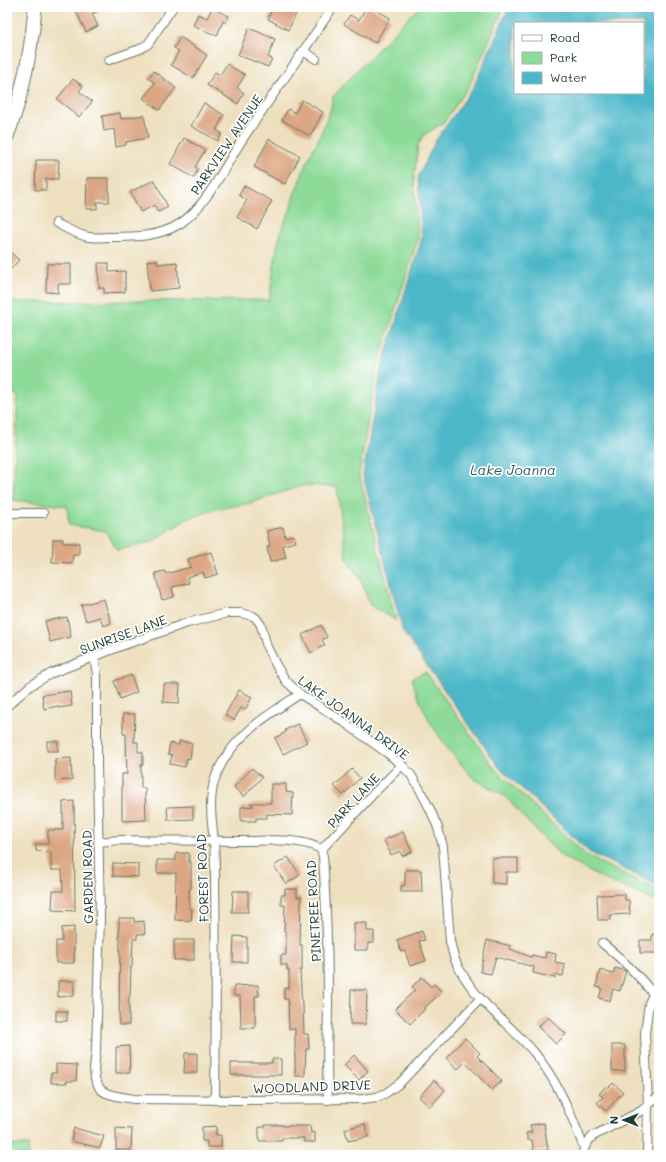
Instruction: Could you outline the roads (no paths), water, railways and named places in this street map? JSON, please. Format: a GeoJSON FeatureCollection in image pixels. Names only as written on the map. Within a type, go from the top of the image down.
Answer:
{"type":"FeatureCollection","features":[{"type":"Feature","properties":{"kind":"main road"},"geometry":{"type":"LineString","coordinates":[[7,136],[16,111],[26,70],[34,27],[35,7]]}},
{"type":"Feature","properties":{"kind":"street"},"geometry":{"type":"LineString","coordinates":[[109,60],[140,49],[148,44],[173,7]]}},
{"type":"Feature","properties":{"kind":"street","name":"PARKVIEW AVENUE"},"geometry":{"type":"LineString","coordinates":[[56,223],[79,234],[90,237],[122,237],[143,236],[161,232],[182,222],[208,195],[242,141],[333,7]]}},
{"type":"Feature","properties":{"kind":"street"},"geometry":{"type":"LineString","coordinates":[[303,51],[316,59]]}},
{"type":"Feature","properties":{"kind":"street"},"geometry":{"type":"LineString","coordinates":[[7,513],[43,513]]}},
{"type":"Feature","properties":{"kind":"street","name":"SUNRISE LANE"},"geometry":{"type":"LineString","coordinates":[[7,706],[30,686],[52,673],[121,646],[187,623],[228,613],[240,613],[253,616],[257,620]]}},
{"type":"Feature","properties":{"kind":"street","name":"LAKE JOANNA DRIVE"},"geometry":{"type":"LineString","coordinates":[[257,620],[263,630],[267,647],[286,681],[300,694],[344,722],[402,765],[411,775],[419,788],[430,809],[444,847],[448,916],[452,951],[457,966],[480,999],[513,1029],[548,1072],[573,1117],[583,1152]]}},
{"type":"Feature","properties":{"kind":"street","name":"GARDEN ROAD"},"geometry":{"type":"LineString","coordinates":[[94,657],[97,674],[100,917],[96,1050],[94,1069],[96,1083],[100,1089],[106,1093]]}},
{"type":"Feature","properties":{"kind":"street","name":"FOREST ROAD"},"geometry":{"type":"LineString","coordinates":[[215,1100],[216,988],[214,841],[211,807],[212,791],[221,764],[240,738],[300,694]]}},
{"type":"Feature","properties":{"kind":"street","name":"PARK LANE"},"geometry":{"type":"LineString","coordinates":[[321,850],[402,765]]}},
{"type":"Feature","properties":{"kind":"street","name":"PINETREE ROAD"},"geometry":{"type":"LineString","coordinates":[[98,842],[119,840],[278,840],[297,841],[312,845],[321,850],[323,856],[326,903],[328,1100]]}},
{"type":"Feature","properties":{"kind":"street"},"geometry":{"type":"LineString","coordinates":[[602,943],[635,971],[657,994],[649,1003],[645,1033],[648,1106],[647,1155]]}},
{"type":"Feature","properties":{"kind":"street","name":"WOODLAND DRIVE"},"geometry":{"type":"LineString","coordinates":[[106,1093],[134,1099],[328,1100],[377,1097],[386,1093],[400,1083],[480,999]]}},
{"type":"Feature","properties":{"kind":"street"},"geometry":{"type":"LineString","coordinates":[[583,1152],[588,1141],[593,1136],[648,1106],[659,1096]]}},
{"type":"Feature","properties":{"kind":"water","name":"Lake Joanna"},"geometry":{"type":"Polygon","coordinates":[[[509,7],[659,7],[659,886],[589,852],[499,767],[403,632],[363,475],[381,369],[422,238],[418,177],[436,140],[473,88],[509,7]]]}}]}
